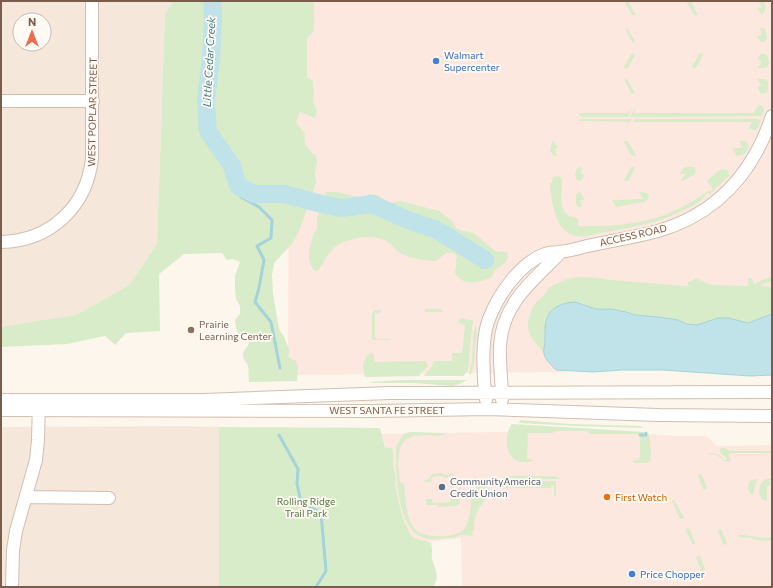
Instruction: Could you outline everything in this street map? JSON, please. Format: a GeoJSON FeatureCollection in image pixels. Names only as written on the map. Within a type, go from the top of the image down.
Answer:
{"type":"FeatureCollection","features":[{"type":"Feature","properties":{"kind":"street","name":"WEST POPLAR STREET"},"geometry":{"type":"LineString","coordinates":[[1,242],[26,239],[44,232],[60,222],[78,201],[86,186],[91,170],[92,158],[92,1]]}},
{"type":"Feature","properties":{"kind":"street"},"geometry":{"type":"LineString","coordinates":[[1,101],[93,101]]}},
{"type":"Feature","properties":{"kind":"street","name":"ACCESS ROAD"},"geometry":{"type":"LineString","coordinates":[[487,409],[484,353],[488,319],[502,294],[515,276],[534,259],[546,253],[561,252],[657,231],[675,225],[700,213],[720,198],[743,174],[756,155],[772,116]]}},
{"type":"Feature","properties":{"kind":"street"},"geometry":{"type":"LineString","coordinates":[[502,409],[500,345],[507,317],[514,302],[525,287],[561,252]]}},
{"type":"Feature","properties":{"kind":"street","name":"WEST SANTA FE STREET"},"geometry":{"type":"LineString","coordinates":[[1,410],[39,405],[390,393],[772,392]]}},
{"type":"Feature","properties":{"kind":"street","name":"WEST SANTA FE STREET"},"geometry":{"type":"LineString","coordinates":[[1,400],[39,405],[373,411],[502,409],[650,415],[772,416]]}},
{"type":"Feature","properties":{"kind":"street"},"geometry":{"type":"LineString","coordinates":[[12,587],[12,570],[16,532],[36,460],[39,405]]}},
{"type":"Feature","properties":{"kind":"street"},"geometry":{"type":"LineString","coordinates":[[26,497],[110,498]]}},
{"type":"Feature","properties":{"kind":"shaded area"},"geometry":{"type":"Polygon","coordinates":[[[1,1],[173,1],[165,14],[157,244],[129,285],[76,315],[3,328],[1,327],[1,1]]]}},
{"type":"Feature","properties":{"kind":"shaded area"},"geometry":{"type":"Polygon","coordinates":[[[289,1],[772,1],[772,364],[565,362],[565,372],[288,375],[289,1]]]}},
{"type":"Feature","properties":{"kind":"shaded area"},"geometry":{"type":"Polygon","coordinates":[[[1,427],[219,427],[219,587],[1,587],[1,427]]]}},
{"type":"Feature","properties":{"kind":"shaded area"},"geometry":{"type":"Polygon","coordinates":[[[608,431],[674,436],[706,436],[717,446],[772,445],[772,587],[462,587],[461,538],[410,544],[382,434],[608,431]]]}},
{"type":"Feature","properties":{"kind":"green space"},"geometry":{"type":"Polygon","coordinates":[[[173,1],[314,1],[314,31],[307,38],[307,77],[313,81],[313,102],[317,111],[315,118],[300,112],[296,122],[305,134],[307,146],[316,155],[316,183],[300,229],[293,243],[274,263],[272,275],[273,293],[279,329],[285,338],[290,351],[288,357],[296,361],[298,367],[297,381],[249,382],[248,366],[243,356],[249,342],[249,338],[248,334],[246,333],[239,335],[235,320],[240,314],[240,306],[236,299],[235,276],[240,262],[233,259],[227,260],[222,253],[184,254],[159,274],[160,331],[126,333],[115,345],[105,336],[67,344],[1,347],[1,327],[76,315],[129,285],[157,244],[165,14],[173,1]]]}},
{"type":"Feature","properties":{"kind":"green space"},"geometry":{"type":"Polygon","coordinates":[[[624,1],[628,1],[636,15],[632,15],[624,1]]]}},
{"type":"Feature","properties":{"kind":"green space"},"geometry":{"type":"Polygon","coordinates":[[[686,1],[691,1],[698,15],[694,15],[686,1]]]}},
{"type":"Feature","properties":{"kind":"green space"},"geometry":{"type":"Polygon","coordinates":[[[758,1],[763,1],[765,4],[765,11],[762,15],[757,8],[762,7],[758,1]]]}},
{"type":"Feature","properties":{"kind":"green space"},"geometry":{"type":"Polygon","coordinates":[[[625,28],[628,29],[636,43],[632,42],[625,28]]]}},
{"type":"Feature","properties":{"kind":"green space"},"geometry":{"type":"Polygon","coordinates":[[[759,28],[764,28],[766,31],[767,38],[764,42],[761,42],[757,36],[762,35],[759,28]]]}},
{"type":"Feature","properties":{"kind":"green space"},"geometry":{"type":"Polygon","coordinates":[[[635,53],[628,68],[625,68],[624,67],[631,54],[635,53]]]}},
{"type":"Feature","properties":{"kind":"green space"},"geometry":{"type":"Polygon","coordinates":[[[703,53],[696,68],[692,68],[699,54],[703,53]]]}},
{"type":"Feature","properties":{"kind":"green space"},"geometry":{"type":"Polygon","coordinates":[[[761,54],[766,54],[768,57],[769,64],[766,68],[758,68],[762,61],[757,59],[761,54]]]}},
{"type":"Feature","properties":{"kind":"green space"},"geometry":{"type":"Polygon","coordinates":[[[624,79],[628,80],[635,94],[631,93],[624,79]]]}},
{"type":"Feature","properties":{"kind":"green space"},"geometry":{"type":"Polygon","coordinates":[[[758,79],[765,79],[768,82],[768,89],[766,93],[761,94],[757,87],[761,86],[758,79]]]}},
{"type":"Feature","properties":{"kind":"green space"},"geometry":{"type":"Polygon","coordinates":[[[633,105],[628,117],[583,117],[578,115],[580,113],[628,113],[633,105]]]}},
{"type":"Feature","properties":{"kind":"green space"},"geometry":{"type":"Polygon","coordinates":[[[637,105],[634,113],[753,113],[759,105],[763,106],[764,110],[762,116],[630,117],[637,105]]]}},
{"type":"Feature","properties":{"kind":"green space"},"geometry":{"type":"Polygon","coordinates":[[[632,119],[624,130],[629,122],[578,120],[632,119]]]}},
{"type":"Feature","properties":{"kind":"green space"},"geometry":{"type":"Polygon","coordinates":[[[635,119],[761,120],[758,128],[755,130],[748,129],[752,122],[633,122],[635,119]]]}},
{"type":"Feature","properties":{"kind":"green space"},"geometry":{"type":"Polygon","coordinates":[[[552,141],[555,142],[558,148],[555,149],[557,156],[554,156],[550,151],[552,141]]]}},
{"type":"Feature","properties":{"kind":"green space"},"geometry":{"type":"Polygon","coordinates":[[[628,141],[636,155],[635,156],[631,155],[624,142],[628,141]]]}},
{"type":"Feature","properties":{"kind":"green space"},"geometry":{"type":"Polygon","coordinates":[[[739,141],[746,141],[749,146],[745,154],[737,156],[732,148],[742,148],[739,141]]]}},
{"type":"Feature","properties":{"kind":"green space"},"geometry":{"type":"Polygon","coordinates":[[[578,167],[583,168],[580,174],[585,175],[580,181],[577,180],[575,175],[578,167]]]}},
{"type":"Feature","properties":{"kind":"green space"},"geometry":{"type":"Polygon","coordinates":[[[631,167],[634,167],[635,169],[628,181],[624,181],[624,180],[631,167]]]}},
{"type":"Feature","properties":{"kind":"green space"},"geometry":{"type":"Polygon","coordinates":[[[684,167],[694,167],[696,171],[695,174],[683,181],[681,180],[686,174],[680,174],[684,167]]]}},
{"type":"Feature","properties":{"kind":"green space"},"geometry":{"type":"Polygon","coordinates":[[[722,169],[729,171],[729,176],[710,194],[707,193],[697,203],[678,213],[648,223],[587,236],[572,235],[563,229],[556,217],[552,203],[550,183],[552,183],[553,177],[559,176],[562,179],[561,198],[563,209],[566,214],[571,217],[578,218],[578,226],[630,224],[661,216],[676,210],[708,191],[711,191],[713,189],[707,181],[722,169]]]}},
{"type":"Feature","properties":{"kind":"green space"},"geometry":{"type":"Polygon","coordinates":[[[326,192],[337,192],[362,198],[369,194],[378,195],[385,201],[391,203],[400,201],[439,211],[453,222],[457,229],[474,233],[495,251],[507,252],[508,258],[505,263],[494,271],[492,277],[477,282],[467,282],[458,277],[455,273],[457,256],[454,253],[446,253],[436,261],[421,260],[397,251],[392,245],[383,239],[362,237],[347,241],[335,247],[328,254],[319,270],[316,271],[310,264],[309,253],[312,237],[317,227],[319,211],[326,192]]]}},
{"type":"Feature","properties":{"kind":"green space"},"geometry":{"type":"Polygon","coordinates":[[[580,192],[585,200],[580,200],[582,207],[578,207],[576,204],[576,194],[580,192]]]}},
{"type":"Feature","properties":{"kind":"green space"},"geometry":{"type":"Polygon","coordinates":[[[639,193],[648,193],[648,200],[616,207],[612,200],[644,199],[639,193]]]}},
{"type":"Feature","properties":{"kind":"green space"},"geometry":{"type":"Polygon","coordinates":[[[772,276],[772,281],[760,286],[772,287],[772,314],[750,322],[741,322],[737,320],[697,325],[687,324],[678,320],[635,315],[611,309],[596,310],[575,302],[545,336],[543,352],[529,333],[529,317],[536,303],[553,285],[576,277],[591,277],[688,286],[688,282],[691,282],[694,278],[712,285],[746,286],[748,285],[748,278],[752,278],[754,284],[772,276]]]}},
{"type":"Feature","properties":{"kind":"green space"},"geometry":{"type":"Polygon","coordinates":[[[425,309],[439,309],[443,311],[444,337],[443,312],[425,312],[425,309]]]}},
{"type":"Feature","properties":{"kind":"green space"},"geometry":{"type":"Polygon","coordinates":[[[374,310],[381,310],[381,312],[375,313],[375,339],[390,340],[372,339],[372,314],[374,310]]]}},
{"type":"Feature","properties":{"kind":"green space"},"geometry":{"type":"Polygon","coordinates":[[[463,318],[473,321],[467,372],[463,376],[423,376],[431,368],[434,361],[452,361],[452,353],[462,353],[465,325],[458,323],[458,321],[463,318]]]}},
{"type":"Feature","properties":{"kind":"green space"},"geometry":{"type":"Polygon","coordinates":[[[476,325],[477,330],[474,364],[471,375],[469,373],[472,362],[473,337],[476,325]]]}},
{"type":"Feature","properties":{"kind":"green space"},"geometry":{"type":"Polygon","coordinates":[[[371,353],[374,354],[374,362],[426,361],[428,366],[420,374],[420,376],[365,377],[363,370],[364,360],[371,353]]]}},
{"type":"Feature","properties":{"kind":"green space"},"geometry":{"type":"Polygon","coordinates":[[[403,380],[467,380],[452,386],[369,382],[403,380]]]}},
{"type":"Feature","properties":{"kind":"green space"},"geometry":{"type":"Polygon","coordinates":[[[520,420],[571,424],[640,426],[644,428],[519,423],[520,420]]]}},
{"type":"Feature","properties":{"kind":"green space"},"geometry":{"type":"Polygon","coordinates":[[[512,424],[644,432],[644,434],[589,434],[588,431],[526,433],[528,434],[527,459],[535,460],[523,462],[512,458],[507,448],[507,435],[512,424]]]}},
{"type":"Feature","properties":{"kind":"green space","name":"Rolling Ridge Trail Park"},"geometry":{"type":"Polygon","coordinates":[[[219,427],[380,428],[385,447],[393,449],[393,464],[396,479],[395,484],[406,527],[413,537],[431,543],[432,559],[437,575],[434,585],[435,587],[219,587],[219,427]]]}},
{"type":"Feature","properties":{"kind":"green space"},"geometry":{"type":"Polygon","coordinates":[[[410,432],[444,433],[444,435],[435,436],[413,436],[405,440],[400,448],[398,464],[400,482],[404,484],[406,508],[409,519],[415,529],[431,536],[453,535],[463,530],[470,513],[471,494],[474,493],[476,488],[471,479],[476,476],[477,482],[488,484],[489,488],[486,499],[476,514],[474,531],[472,532],[473,536],[461,535],[444,539],[428,539],[415,533],[408,524],[403,512],[397,485],[396,448],[403,434],[410,432]]]}},
{"type":"Feature","properties":{"kind":"green space"},"geometry":{"type":"Polygon","coordinates":[[[648,432],[651,460],[646,463],[633,463],[633,460],[640,459],[640,436],[647,436],[648,432]]]}},
{"type":"Feature","properties":{"kind":"green space"},"geometry":{"type":"Polygon","coordinates":[[[721,448],[725,448],[730,451],[772,451],[772,453],[733,453],[729,454],[730,462],[724,461],[717,455],[707,454],[718,454],[724,460],[727,460],[726,457],[721,454],[721,448]]]}},
{"type":"Feature","properties":{"kind":"green space"},"geometry":{"type":"Polygon","coordinates":[[[441,473],[444,475],[448,475],[449,473],[455,474],[446,478],[434,476],[431,479],[431,482],[425,482],[424,480],[429,479],[432,474],[441,473]]]}},
{"type":"Feature","properties":{"kind":"green space"},"geometry":{"type":"Polygon","coordinates":[[[699,474],[702,475],[707,488],[705,490],[703,489],[698,476],[699,474]]]}},
{"type":"Feature","properties":{"kind":"green space"},"geometry":{"type":"Polygon","coordinates":[[[509,476],[555,476],[561,479],[501,479],[509,476]]]}},
{"type":"Feature","properties":{"kind":"green space"},"geometry":{"type":"Polygon","coordinates":[[[757,479],[752,495],[748,489],[749,484],[751,480],[757,479]]]}},
{"type":"Feature","properties":{"kind":"green space"},"geometry":{"type":"Polygon","coordinates":[[[765,479],[770,479],[770,485],[767,486],[767,501],[762,499],[759,494],[760,485],[765,479]]]}},
{"type":"Feature","properties":{"kind":"green space"},"geometry":{"type":"Polygon","coordinates":[[[459,481],[461,481],[459,498],[460,504],[456,506],[439,507],[438,505],[426,505],[426,499],[432,499],[433,503],[450,502],[450,499],[457,499],[459,481]]]}},
{"type":"Feature","properties":{"kind":"green space"},"geometry":{"type":"Polygon","coordinates":[[[556,481],[556,496],[554,495],[554,486],[551,485],[551,488],[505,488],[505,484],[503,482],[556,481]]]}},
{"type":"Feature","properties":{"kind":"green space"},"geometry":{"type":"Polygon","coordinates":[[[673,500],[684,517],[683,519],[680,519],[672,501],[673,500]]]}},
{"type":"Feature","properties":{"kind":"green space"},"geometry":{"type":"Polygon","coordinates":[[[687,528],[690,529],[695,544],[692,544],[686,530],[687,528]]]}},
{"type":"Feature","properties":{"kind":"green space"},"geometry":{"type":"Polygon","coordinates":[[[720,529],[722,530],[727,543],[726,545],[723,544],[718,531],[720,529]]]}},
{"type":"Feature","properties":{"kind":"green space"},"geometry":{"type":"Polygon","coordinates":[[[738,535],[771,538],[772,541],[755,540],[751,538],[739,537],[738,535]]]}},
{"type":"Feature","properties":{"kind":"green space"},"geometry":{"type":"Polygon","coordinates":[[[698,555],[700,556],[705,569],[703,571],[701,571],[696,558],[698,555]]]}},
{"type":"Feature","properties":{"kind":"water"},"geometry":{"type":"Polygon","coordinates":[[[575,302],[596,309],[611,309],[635,315],[678,320],[687,324],[697,325],[718,318],[728,318],[748,323],[772,314],[772,375],[750,376],[663,370],[593,372],[557,370],[548,362],[544,354],[546,322],[550,312],[558,306],[575,302]]]}},
{"type":"Feature","properties":{"kind":"waterway","name":"Little Cedar Creek"},"geometry":{"type":"LineString","coordinates":[[212,1],[213,18],[211,58],[206,100],[208,131],[232,166],[238,186],[254,194],[284,194],[341,208],[372,204],[408,220],[437,230],[485,260]]}},
{"type":"Feature","properties":{"kind":"waterway"},"geometry":{"type":"LineString","coordinates":[[238,186],[241,197],[259,207],[272,220],[271,238],[257,246],[264,260],[255,302],[271,322],[280,368]]}},
{"type":"Feature","properties":{"kind":"waterway"},"geometry":{"type":"LineString","coordinates":[[640,435],[646,435],[646,433]]}},
{"type":"Feature","properties":{"kind":"waterway"},"geometry":{"type":"LineString","coordinates":[[279,435],[298,469],[297,484],[301,502],[321,513],[326,571],[316,587]]}},
{"type":"Feature","properties":{"kind":"place","name":"Walmart Supercenter"},"geometry":{"type":"Point","coordinates":[436,61]}},
{"type":"Feature","properties":{"kind":"place","name":"Prairie Learning Center"},"geometry":{"type":"Point","coordinates":[191,330]}},
{"type":"Feature","properties":{"kind":"place","name":"CommunityAmerica Credit Union"},"geometry":{"type":"Point","coordinates":[442,487]}},
{"type":"Feature","properties":{"kind":"place","name":"First Watch"},"geometry":{"type":"Point","coordinates":[607,497]}},
{"type":"Feature","properties":{"kind":"place","name":"Price Chopper"},"geometry":{"type":"Point","coordinates":[632,574]}}]}
